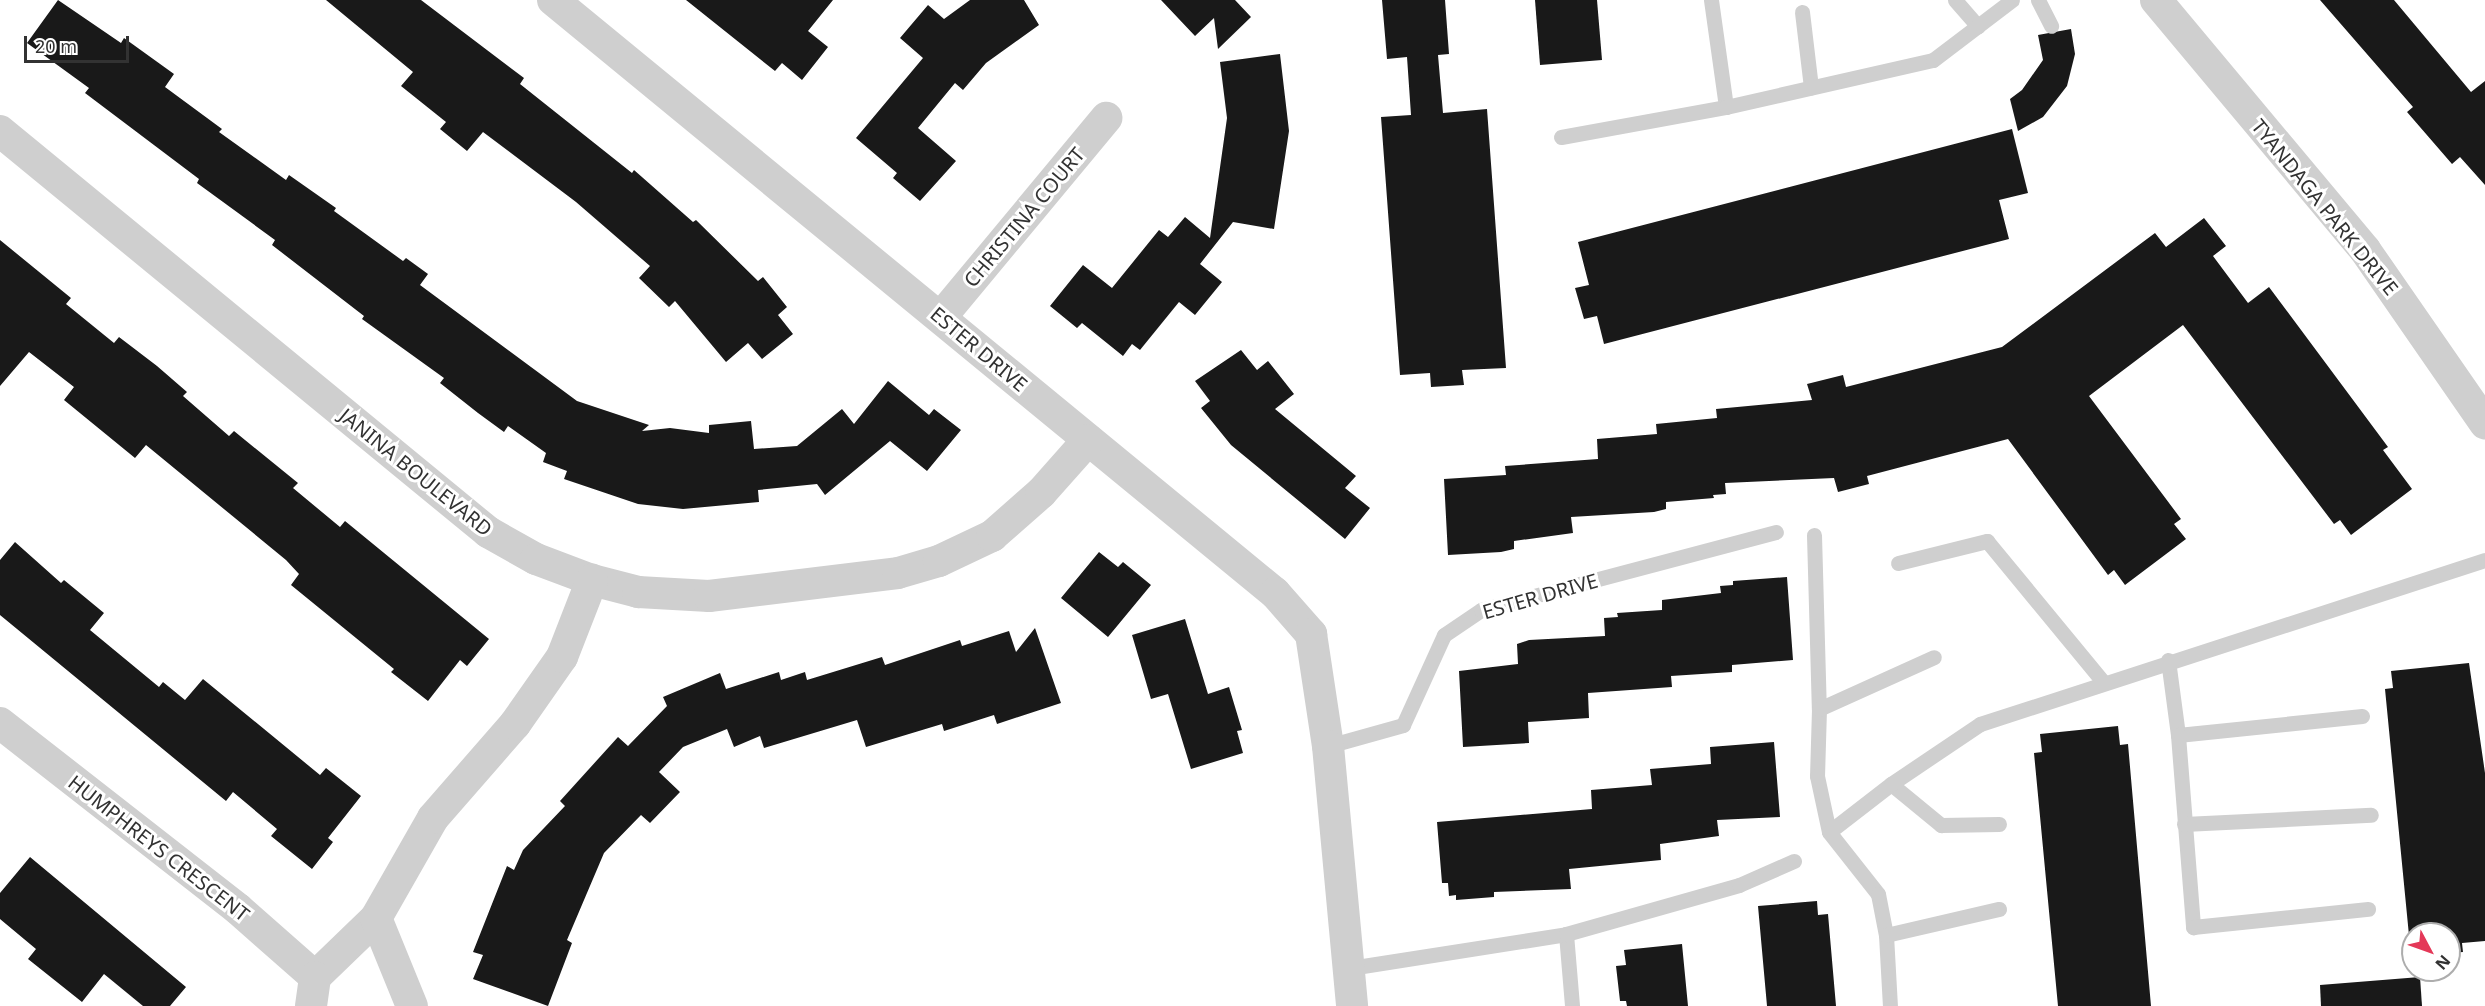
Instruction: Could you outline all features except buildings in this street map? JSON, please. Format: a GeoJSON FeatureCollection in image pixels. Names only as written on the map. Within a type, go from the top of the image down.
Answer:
{"type":"FeatureCollection","features":[{"type":"Feature","properties":{"kind":"street","name":"ESTER DRIVE"},"geometry":{"type":"LineString","coordinates":[[553,0],[1275,593],[1311,634],[1328,746],[1352,1006]]}},
{"type":"Feature","properties":{"kind":"street","name":"TYANDAGA PARK DRIVE"},"geometry":{"type":"LineString","coordinates":[[2156,0],[2365,250],[2485,423]]}},
{"type":"Feature","properties":{"kind":"street","name":"CHRISTINA COURT"},"geometry":{"type":"LineString","coordinates":[[941,317],[1106,118]]}},
{"type":"Feature","properties":{"kind":"street","name":"JANINA BOULEVARD"},"geometry":{"type":"LineString","coordinates":[[0,131],[488,532],[536,559],[592,580],[638,592],[709,596],[898,573],[929,564],[992,536],[1041,493],[1088,440]]}},
{"type":"Feature","properties":{"kind":"street","name":"HUMPHREYS CRESCENT"},"geometry":{"type":"LineString","coordinates":[[0,723],[238,909],[313,991],[376,918],[433,819],[515,724],[562,657],[592,580]]}},
{"type":"Feature","properties":{"kind":"street"},"geometry":{"type":"LineString","coordinates":[[376,918],[412,1006]]}},
{"type":"Feature","properties":{"kind":"lane"},"geometry":{"type":"LineString","coordinates":[[1711,0],[1726,107]]}},
{"type":"Feature","properties":{"kind":"lane"},"geometry":{"type":"LineString","coordinates":[[1955,0],[1977,26]]}},
{"type":"Feature","properties":{"kind":"lane"},"geometry":{"type":"LineString","coordinates":[[1561,137],[1726,107],[1933,60],[2012,0]]}},
{"type":"Feature","properties":{"kind":"lane"},"geometry":{"type":"LineString","coordinates":[[2038,0],[2051,26]]}},
{"type":"Feature","properties":{"kind":"lane"},"geometry":{"type":"LineString","coordinates":[[1802,12],[1811,87]]}},
{"type":"Feature","properties":{"kind":"lane","name":"ESTER DRIVE"},"geometry":{"type":"LineString","coordinates":[[1328,746],[1403,725],[1444,635],[1481,610],[1776,532]]}},
{"type":"Feature","properties":{"kind":"lane"},"geometry":{"type":"LineString","coordinates":[[1814,535],[1819,709],[1817,776],[1829,832],[1878,894],[1886,935],[1890,1006]]}},
{"type":"Feature","properties":{"kind":"lane"},"geometry":{"type":"LineString","coordinates":[[1898,563],[1987,541],[2104,683]]}},
{"type":"Feature","properties":{"kind":"lane"},"geometry":{"type":"LineString","coordinates":[[1829,832],[1891,784],[1980,724],[2169,660],[2485,560]]}},
{"type":"Feature","properties":{"kind":"lane"},"geometry":{"type":"LineString","coordinates":[[1819,709],[1934,657]]}},
{"type":"Feature","properties":{"kind":"lane"},"geometry":{"type":"LineString","coordinates":[[2169,660],[2178,735],[2193,927],[2368,909]]}},
{"type":"Feature","properties":{"kind":"lane"},"geometry":{"type":"LineString","coordinates":[[2178,735],[2362,716]]}},
{"type":"Feature","properties":{"kind":"lane"},"geometry":{"type":"LineString","coordinates":[[1891,784],[1941,825],[1999,824]]}},
{"type":"Feature","properties":{"kind":"lane"},"geometry":{"type":"LineString","coordinates":[[2184,824],[2371,815]]}},
{"type":"Feature","properties":{"kind":"lane"},"geometry":{"type":"LineString","coordinates":[[1350,968],[1566,934],[1739,885],[1794,861]]}},
{"type":"Feature","properties":{"kind":"lane"},"geometry":{"type":"LineString","coordinates":[[1886,935],[1999,909]]}},
{"type":"Feature","properties":{"kind":"lane"},"geometry":{"type":"LineString","coordinates":[[1566,934],[1572,1006]]}}]}
